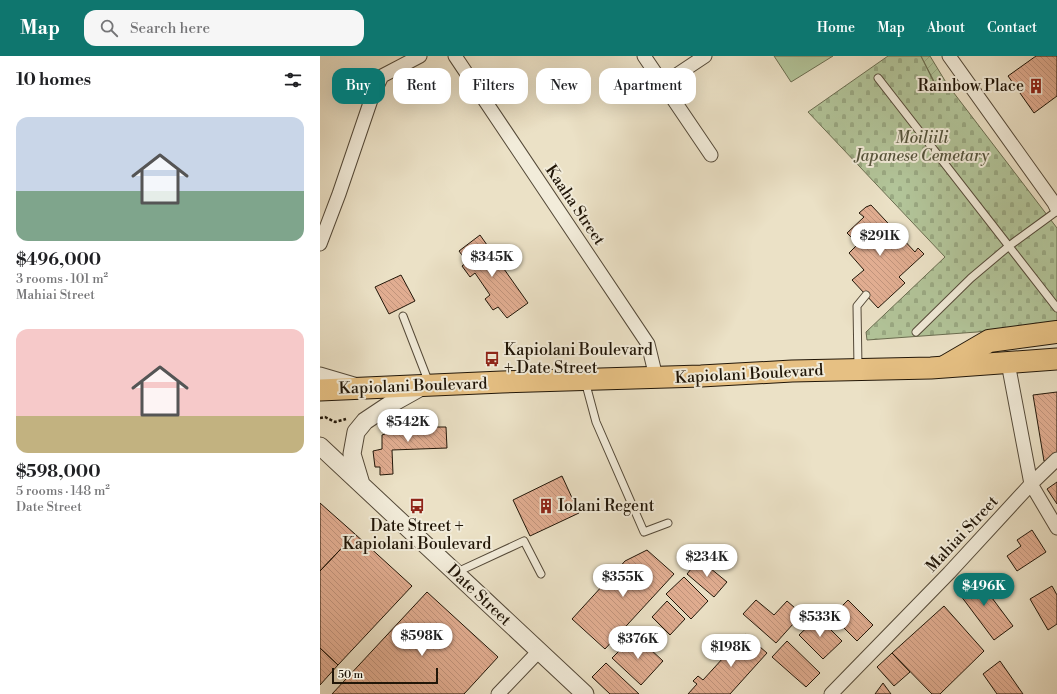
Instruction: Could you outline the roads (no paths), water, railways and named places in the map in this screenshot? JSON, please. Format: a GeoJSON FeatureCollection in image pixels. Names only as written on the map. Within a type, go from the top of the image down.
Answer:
{"type":"FeatureCollection","features":[{"type":"Feature","properties":{"kind":"highway"},"geometry":{"type":"LineString","coordinates":[[946,366],[988,341],[1057,332]]}},
{"type":"Feature","properties":{"kind":"main road","name":"Kapiolani Boulevard"},"geometry":{"type":"LineString","coordinates":[[320,390],[946,366],[1057,359]]}},
{"type":"Feature","properties":{"kind":"street"},"geometry":{"type":"LineString","coordinates":[[320,244],[339,194],[372,97],[382,76],[420,56]]}},
{"type":"Feature","properties":{"kind":"street","name":"Kaaha Street"},"geometry":{"type":"LineString","coordinates":[[455,56],[648,344],[656,377]]}},
{"type":"Feature","properties":{"kind":"street"},"geometry":{"type":"LineString","coordinates":[[644,56],[652,68]]}},
{"type":"Feature","properties":{"kind":"street"},"geometry":{"type":"LineString","coordinates":[[687,68],[705,56]]}},
{"type":"Feature","properties":{"kind":"street"},"geometry":{"type":"LineString","coordinates":[[949,56],[1056,206]]}},
{"type":"Feature","properties":{"kind":"street"},"geometry":{"type":"LineString","coordinates":[[677,104],[711,155]]}},
{"type":"Feature","properties":{"kind":"street"},"geometry":{"type":"LineString","coordinates":[[1008,363],[1031,484],[1057,528]]}},
{"type":"Feature","properties":{"kind":"street"},"geometry":{"type":"LineString","coordinates":[[320,374],[367,388]]}},
{"type":"Feature","properties":{"kind":"street"},"geometry":{"type":"LineString","coordinates":[[361,486],[352,454],[356,432],[365,421],[390,404],[426,385]]}},
{"type":"Feature","properties":{"kind":"street","name":"Date Street"},"geometry":{"type":"LineString","coordinates":[[320,446],[585,694]]}},
{"type":"Feature","properties":{"kind":"street","name":"Mahiai Street"},"geometry":{"type":"LineString","coordinates":[[831,694],[949,573],[1057,458]]}},
{"type":"Feature","properties":{"kind":"street"},"geometry":{"type":"LineString","coordinates":[[320,462],[349,474]]}},
{"type":"Feature","properties":{"kind":"street"},"geometry":{"type":"LineString","coordinates":[[498,694],[539,651]]}},
{"type":"Feature","properties":{"kind":"lane"},"geometry":{"type":"LineString","coordinates":[[878,78],[1057,308]]}},
{"type":"Feature","properties":{"kind":"lane"},"geometry":{"type":"LineString","coordinates":[[916,332],[971,278],[1056,206]]}},
{"type":"Feature","properties":{"kind":"lane"},"geometry":{"type":"LineString","coordinates":[[858,369],[857,306],[866,295]]}},
{"type":"Feature","properties":{"kind":"lane"},"geometry":{"type":"LineString","coordinates":[[403,316],[426,385]]}},
{"type":"Feature","properties":{"kind":"lane"},"geometry":{"type":"LineString","coordinates":[[584,379],[596,422],[644,532],[668,523]]}},
{"type":"Feature","properties":{"kind":"lane"},"geometry":{"type":"LineString","coordinates":[[455,573],[524,541],[541,574]]}},
{"type":"Feature","properties":{"kind":"place","name":"Rainbow Place"},"geometry":{"type":"Point","coordinates":[1036,86]}},
{"type":"Feature","properties":{"kind":"place","name":"Kapiolani Boulevard + Date Street"},"geometry":{"type":"Point","coordinates":[492,359]}},
{"type":"Feature","properties":{"kind":"place","name":"Date Street + Kapiolani Boulevard"},"geometry":{"type":"Point","coordinates":[417,506]}},
{"type":"Feature","properties":{"kind":"place","name":"Iolani Regent"},"geometry":{"type":"Point","coordinates":[546,506]}},
{"type":"Feature","properties":{"kind":"park label","name":"Moiliili Japanese Cemetary"},"geometry":{"type":"Point","coordinates":[922,147]}}]}
